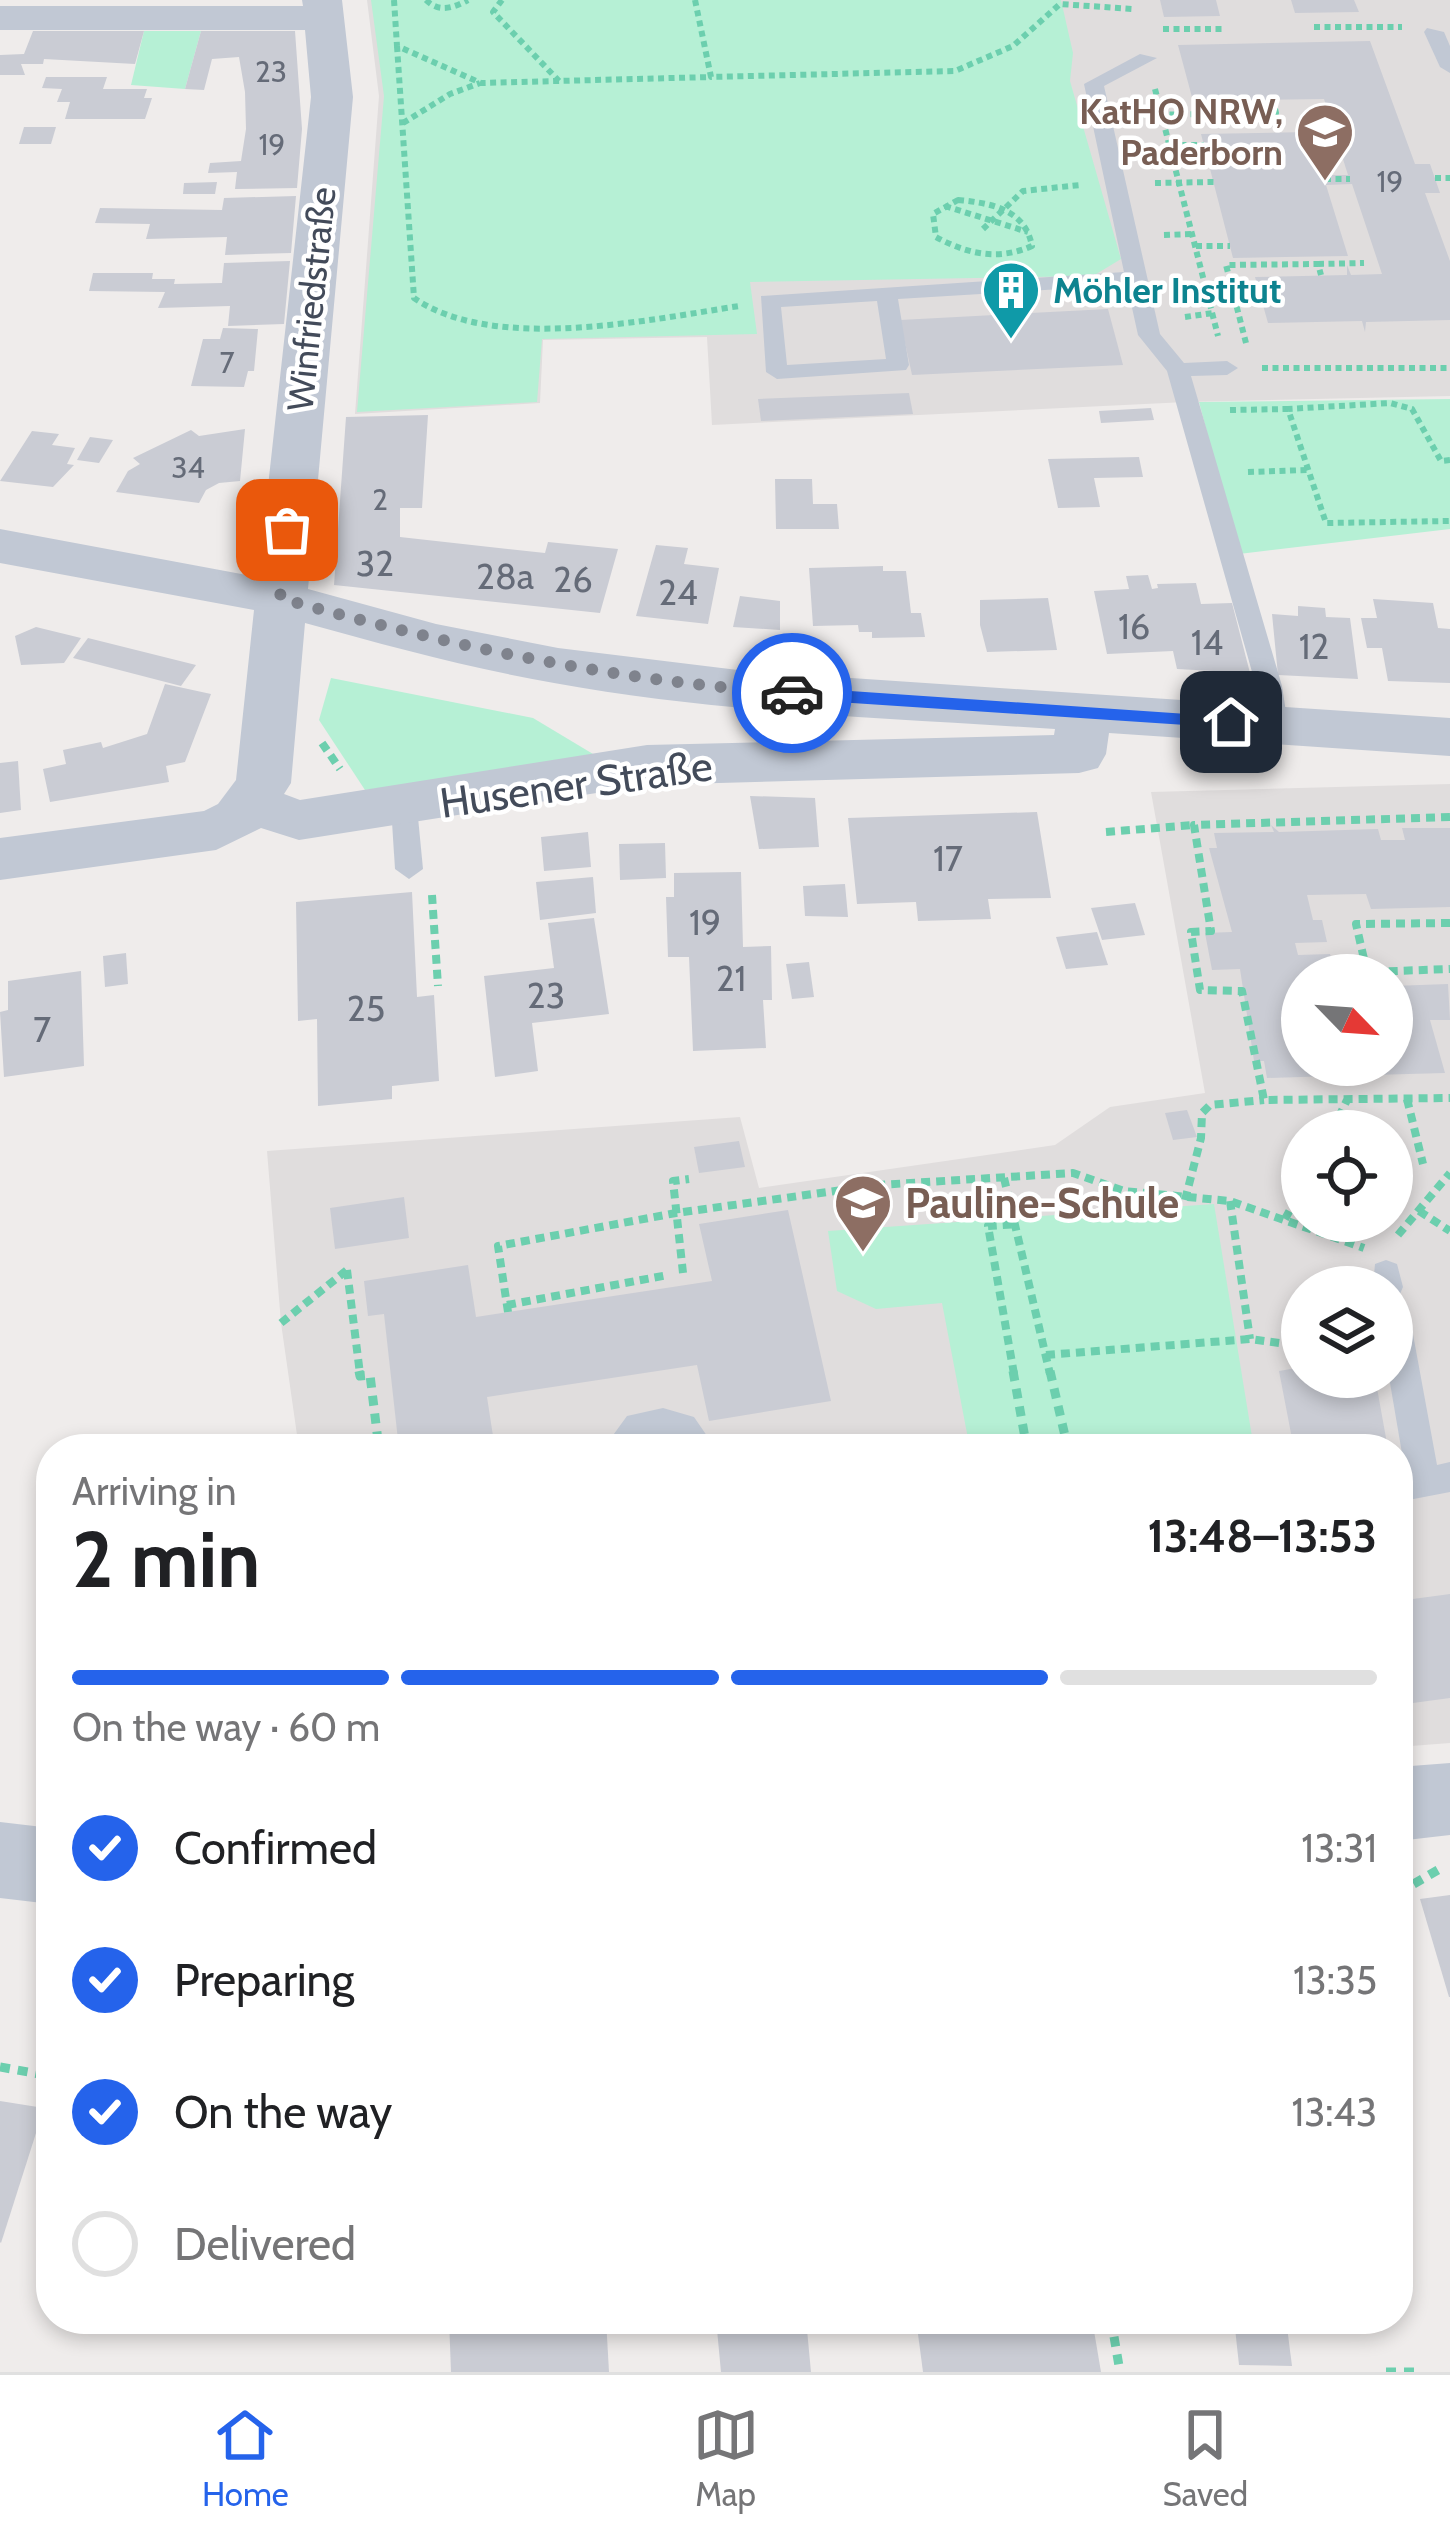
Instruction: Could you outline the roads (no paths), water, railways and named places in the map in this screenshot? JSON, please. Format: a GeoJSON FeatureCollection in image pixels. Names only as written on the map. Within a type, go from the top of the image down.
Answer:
{"type":"FeatureCollection","features":[{"type":"Feature","properties":{"kind":"street"},"geometry":{"type":"LineString","coordinates":[[0,18],[323,9]]}},
{"type":"Feature","properties":{"kind":"street","name":"Winfriedstraße"},"geometry":{"type":"LineString","coordinates":[[251,804],[263,783],[332,98],[323,9]]}},
{"type":"Feature","properties":{"kind":"street","name":"Husener Straße"},"geometry":{"type":"LineString","coordinates":[[0,546],[280,598],[436,642],[558,666],[746,690],[1450,737]]}},
{"type":"Feature","properties":{"kind":"street","name":"Husener Straße"},"geometry":{"type":"LineString","coordinates":[[251,804],[299,820],[647,765],[1079,754],[1084,713]]}},
{"type":"Feature","properties":{"kind":"street"},"geometry":{"type":"LineString","coordinates":[[0,859],[216,830],[251,804]]}},
{"type":"Feature","properties":{"kind":"street"},"geometry":{"type":"LineString","coordinates":[[1413,1803],[1450,1799]]}},
{"type":"Feature","properties":{"kind":"street"},"geometry":{"type":"LineString","coordinates":[[0,1860],[36,1864]]}},
{"type":"Feature","properties":{"kind":"lane"},"geometry":{"type":"LineString","coordinates":[[1434,32],[1450,67]]}},
{"type":"Feature","properties":{"kind":"lane"},"geometry":{"type":"LineString","coordinates":[[1147,58],[1094,84],[1149,335],[1178,370],[1269,686],[1275,725]]}},
{"type":"Feature","properties":{"kind":"lane"},"geometry":{"type":"LineString","coordinates":[[886,291],[898,365],[777,373],[769,301],[886,291],[1136,278]]}},
{"type":"Feature","properties":{"kind":"lane"},"geometry":{"type":"LineString","coordinates":[[1178,370],[1227,368]]}},
{"type":"Feature","properties":{"kind":"lane"},"geometry":{"type":"LineString","coordinates":[[404,807],[409,869]]}},
{"type":"Feature","properties":{"kind":"lane"},"geometry":{"type":"LineString","coordinates":[[1409,1398],[1424,1482]]}},
{"type":"Feature","properties":{"kind":"lane"},"geometry":{"type":"LineString","coordinates":[[629,1434],[646,1420],[683,1427],[688,1434]]}},
{"type":"Feature","properties":{"kind":"place","name":"KatHO NRW, Paderborn"},"geometry":{"type":"Point","coordinates":[1325,183]}},
{"type":"Feature","properties":{"kind":"place","name":"Möhler Institut"},"geometry":{"type":"Point","coordinates":[1011,341]}},
{"type":"Feature","properties":{"kind":"place","name":"Pauline-Schule"},"geometry":{"type":"Point","coordinates":[863,1254]}}]}
